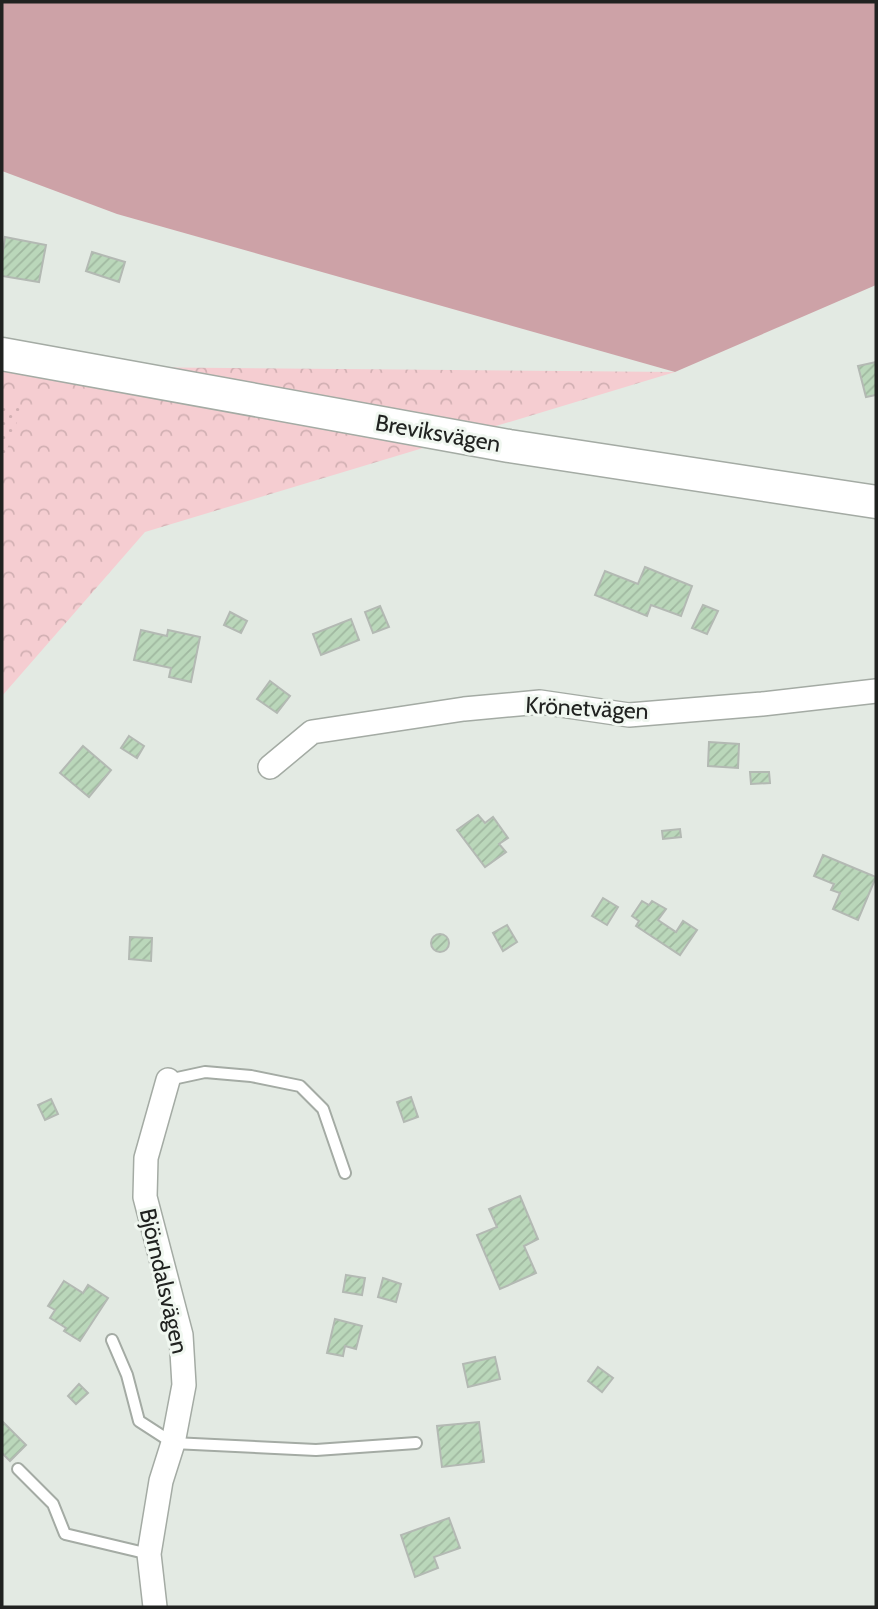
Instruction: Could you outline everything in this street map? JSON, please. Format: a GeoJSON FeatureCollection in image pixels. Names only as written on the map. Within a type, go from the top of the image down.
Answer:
{"type":"FeatureCollection","features":[{"type":"Feature","properties":{"kind":"main road","name":"Breviksvägen"},"geometry":{"type":"LineString","coordinates":[[2,354],[509,446],[876,502]]}},
{"type":"Feature","properties":{"kind":"street","name":"Krönetvägen"},"geometry":{"type":"LineString","coordinates":[[270,767],[312,732],[464,709],[540,702],[629,715],[876,691]]}},
{"type":"Feature","properties":{"kind":"street","name":"Björndalsvägen"},"geometry":{"type":"LineString","coordinates":[[155,1607],[149,1554],[161,1481],[173,1443],[184,1385],[181,1335],[145,1197],[146,1158],[168,1080]]}},
{"type":"Feature","properties":{"kind":"lane"},"geometry":{"type":"LineString","coordinates":[[168,1080],[205,1072],[251,1076],[300,1086],[323,1109],[345,1173]]}},
{"type":"Feature","properties":{"kind":"lane"},"geometry":{"type":"LineString","coordinates":[[112,1340],[127,1374],[138,1421],[173,1443],[316,1450],[416,1444]]}},
{"type":"Feature","properties":{"kind":"lane"},"geometry":{"type":"LineString","coordinates":[[18,1469],[53,1504],[65,1534],[149,1554]]}},
{"type":"Feature","properties":{"kind":"green space"},"geometry":{"type":"Polygon","coordinates":[[[2,366],[675,372],[145,532],[2,696],[2,366]]]}},
{"type":"Feature","properties":{"kind":"green space"},"geometry":{"type":"Polygon","coordinates":[[[2,406],[22,408],[2,463],[2,406]]]}},
{"type":"Feature","properties":{"kind":"shaded area"},"geometry":{"type":"Polygon","coordinates":[[[2,2],[876,2],[876,285],[675,372],[117,214],[2,171],[2,2]]]}},
{"type":"Feature","properties":{"kind":"building"},"geometry":{"type":"Polygon","coordinates":[[[5,237],[46,245],[39,282],[2,276],[5,237]]]}},
{"type":"Feature","properties":{"kind":"building"},"geometry":{"type":"Polygon","coordinates":[[[92,252],[125,262],[119,282],[86,271],[92,252]]]}},
{"type":"Feature","properties":{"kind":"building"},"geometry":{"type":"Polygon","coordinates":[[[876,362],[876,395],[866,397],[858,366],[876,362]]]}},
{"type":"Feature","properties":{"kind":"building"},"geometry":{"type":"Polygon","coordinates":[[[645,567],[692,586],[681,616],[651,605],[647,616],[595,595],[605,571],[638,584],[645,567]]]}},
{"type":"Feature","properties":{"kind":"building"},"geometry":{"type":"Polygon","coordinates":[[[703,605],[718,611],[707,634],[692,628],[703,605]]]}},
{"type":"Feature","properties":{"kind":"building"},"geometry":{"type":"Polygon","coordinates":[[[380,606],[389,627],[373,633],[365,612],[380,606]]]}},
{"type":"Feature","properties":{"kind":"building"},"geometry":{"type":"Polygon","coordinates":[[[230,612],[247,621],[241,633],[224,625],[230,612]]]}},
{"type":"Feature","properties":{"kind":"building"},"geometry":{"type":"Polygon","coordinates":[[[351,619],[359,640],[321,655],[313,634],[351,619]]]}},
{"type":"Feature","properties":{"kind":"building"},"geometry":{"type":"Polygon","coordinates":[[[141,630],[167,636],[168,630],[200,637],[191,682],[169,677],[171,668],[134,660],[141,630]]]}},
{"type":"Feature","properties":{"kind":"building"},"geometry":{"type":"Polygon","coordinates":[[[270,681],[290,696],[277,713],[257,699],[270,681]]]}},
{"type":"Feature","properties":{"kind":"building"},"geometry":{"type":"Polygon","coordinates":[[[129,736],[144,746],[137,758],[121,748],[129,736]]]}},
{"type":"Feature","properties":{"kind":"building"},"geometry":{"type":"Polygon","coordinates":[[[709,742],[739,744],[738,768],[708,766],[709,742]]]}},
{"type":"Feature","properties":{"kind":"building"},"geometry":{"type":"Polygon","coordinates":[[[83,746],[111,770],[89,797],[60,773],[83,746]]]}},
{"type":"Feature","properties":{"kind":"building"},"geometry":{"type":"Polygon","coordinates":[[[750,772],[769,772],[770,783],[751,784],[750,772]]]}},
{"type":"Feature","properties":{"kind":"building"},"geometry":{"type":"Polygon","coordinates":[[[478,815],[485,823],[493,817],[508,838],[499,844],[506,852],[485,867],[457,830],[478,815]]]}},
{"type":"Feature","properties":{"kind":"building"},"geometry":{"type":"Polygon","coordinates":[[[680,829],[681,837],[663,839],[662,831],[680,829]]]}},
{"type":"Feature","properties":{"kind":"building"},"geometry":{"type":"Polygon","coordinates":[[[823,855],[876,877],[858,920],[833,909],[840,893],[831,890],[834,884],[814,876],[823,855]]]}},
{"type":"Feature","properties":{"kind":"building"},"geometry":{"type":"Polygon","coordinates":[[[603,898],[618,907],[607,925],[592,916],[603,898]]]}},
{"type":"Feature","properties":{"kind":"building"},"geometry":{"type":"Polygon","coordinates":[[[642,901],[649,905],[652,901],[666,909],[658,920],[676,932],[683,921],[697,930],[680,955],[636,926],[639,921],[632,916],[642,901]]]}},
{"type":"Feature","properties":{"kind":"building"},"geometry":{"type":"Polygon","coordinates":[[[507,925],[517,942],[503,951],[493,933],[507,925]]]}},
{"type":"Feature","properties":{"kind":"building"},"geometry":{"type":"Polygon","coordinates":[[[440,934],[446,937],[449,943],[446,949],[440,952],[434,949],[431,943],[434,937],[440,934]]]}},
{"type":"Feature","properties":{"kind":"building"},"geometry":{"type":"Polygon","coordinates":[[[130,937],[152,938],[151,961],[129,959],[130,937]]]}},
{"type":"Feature","properties":{"kind":"building"},"geometry":{"type":"Polygon","coordinates":[[[411,1097],[418,1117],[404,1122],[397,1102],[411,1097]]]}},
{"type":"Feature","properties":{"kind":"building"},"geometry":{"type":"Polygon","coordinates":[[[51,1099],[58,1114],[45,1120],[38,1105],[51,1099]]]}},
{"type":"Feature","properties":{"kind":"building"},"geometry":{"type":"Polygon","coordinates":[[[520,1196],[538,1239],[524,1246],[536,1273],[500,1289],[477,1235],[497,1227],[489,1209],[520,1196]]]}},
{"type":"Feature","properties":{"kind":"building"},"geometry":{"type":"Polygon","coordinates":[[[346,1275],[365,1278],[362,1295],[343,1292],[346,1275]]]}},
{"type":"Feature","properties":{"kind":"building"},"geometry":{"type":"Polygon","coordinates":[[[383,1278],[401,1284],[396,1302],[378,1297],[383,1278]]]}},
{"type":"Feature","properties":{"kind":"building"},"geometry":{"type":"Polygon","coordinates":[[[64,1281],[83,1293],[88,1285],[108,1298],[80,1341],[50,1318],[55,1310],[48,1306],[64,1281]]]}},
{"type":"Feature","properties":{"kind":"building"},"geometry":{"type":"Polygon","coordinates":[[[335,1319],[362,1326],[356,1349],[345,1346],[343,1356],[327,1353],[335,1319]]]}},
{"type":"Feature","properties":{"kind":"building"},"geometry":{"type":"Polygon","coordinates":[[[495,1357],[500,1379],[468,1387],[463,1364],[495,1357]]]}},
{"type":"Feature","properties":{"kind":"building"},"geometry":{"type":"Polygon","coordinates":[[[598,1367],[613,1378],[602,1392],[588,1381],[598,1367]]]}},
{"type":"Feature","properties":{"kind":"building"},"geometry":{"type":"Polygon","coordinates":[[[79,1384],[88,1393],[76,1404],[68,1396],[79,1384]]]}},
{"type":"Feature","properties":{"kind":"building"},"geometry":{"type":"Polygon","coordinates":[[[2,1421],[26,1445],[10,1461],[2,1453],[2,1421]]]}},
{"type":"Feature","properties":{"kind":"building"},"geometry":{"type":"Polygon","coordinates":[[[479,1422],[484,1462],[442,1467],[437,1426],[479,1422]]]}},
{"type":"Feature","properties":{"kind":"building"},"geometry":{"type":"Polygon","coordinates":[[[449,1518],[460,1548],[434,1557],[438,1568],[415,1577],[401,1535],[449,1518]]]}}]}
